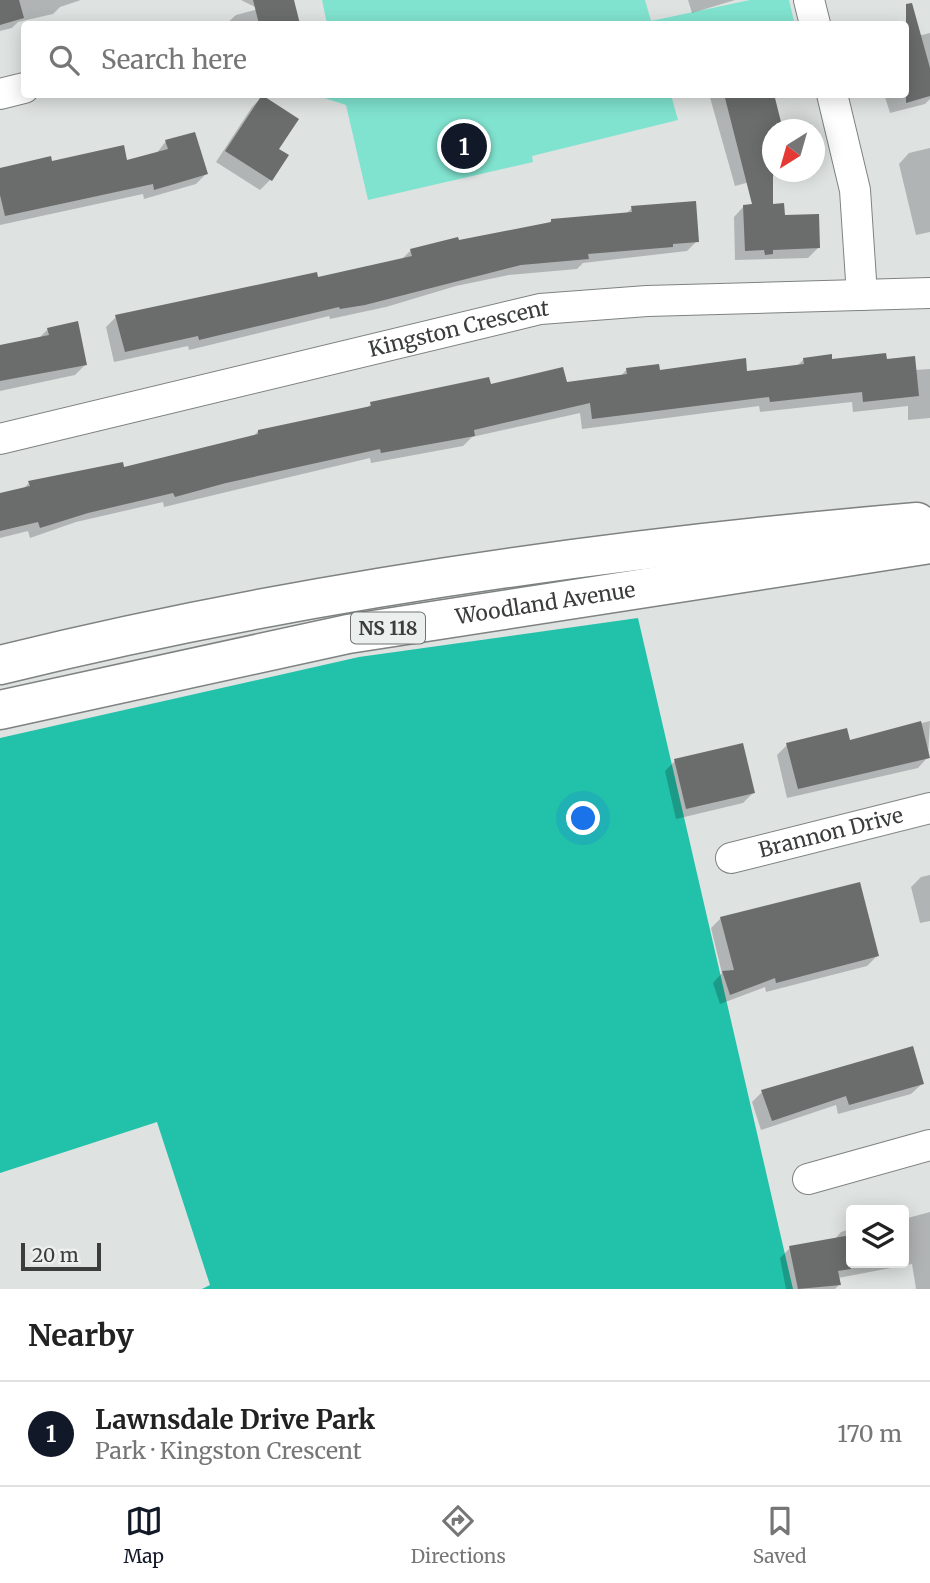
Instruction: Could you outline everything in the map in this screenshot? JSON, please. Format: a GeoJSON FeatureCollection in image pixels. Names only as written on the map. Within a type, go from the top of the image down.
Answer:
{"type":"FeatureCollection","features":[{"type":"Feature","properties":{"kind":"main road","name":"Woodland Avenue"},"geometry":{"type":"LineString","coordinates":[[0,665],[129,633],[328,594],[670,548],[930,520]]}},
{"type":"Feature","properties":{"kind":"main road","name":"Woodland Avenue"},"geometry":{"type":"LineString","coordinates":[[0,710],[348,634],[930,544]]}},
{"type":"Feature","properties":{"kind":"street"},"geometry":{"type":"LineString","coordinates":[[809,0],[814,21]]}},
{"type":"Feature","properties":{"kind":"street"},"geometry":{"type":"LineString","coordinates":[[0,94],[21,89]]}},
{"type":"Feature","properties":{"kind":"street"},"geometry":{"type":"LineString","coordinates":[[833,98],[855,191],[862,295]]}},
{"type":"Feature","properties":{"kind":"street","name":"Kingston Crescent"},"geometry":{"type":"LineString","coordinates":[[0,439],[488,319],[540,309],[647,301],[930,293]]}},
{"type":"Feature","properties":{"kind":"street","name":"Brannon Drive"},"geometry":{"type":"LineString","coordinates":[[731,858],[930,808]]}},
{"type":"Feature","properties":{"kind":"street"},"geometry":{"type":"LineString","coordinates":[[808,1179],[930,1145]]}},
{"type":"Feature","properties":{"kind":"green space"},"geometry":{"type":"Polygon","coordinates":[[[322,0],[645,0],[651,21],[326,21],[322,0]]]}},
{"type":"Feature","properties":{"kind":"green space"},"geometry":{"type":"Polygon","coordinates":[[[750,0],[789,0],[794,21],[651,21],[750,0]]]}},
{"type":"Feature","properties":{"kind":"green space"},"geometry":{"type":"Polygon","coordinates":[[[324,98],[672,98],[678,120],[532,156],[533,162],[368,200],[346,105],[324,98]]]}},
{"type":"Feature","properties":{"kind":"green space"},"geometry":{"type":"Polygon","coordinates":[[[638,618],[793,1289],[202,1289],[210,1285],[157,1122],[0,1173],[0,738],[359,657],[638,618]]]}},
{"type":"Feature","properties":{"kind":"building"},"geometry":{"type":"Polygon","coordinates":[[[0,0],[19,0],[24,18],[0,25],[0,0]]]}},
{"type":"Feature","properties":{"kind":"building"},"geometry":{"type":"Polygon","coordinates":[[[253,0],[294,0],[299,21],[258,21],[253,0]]]}},
{"type":"Feature","properties":{"kind":"building"},"geometry":{"type":"Polygon","coordinates":[[[912,3],[930,68],[930,96],[906,103],[906,98],[909,98],[909,21],[906,21],[906,4],[912,3]]]}},
{"type":"Feature","properties":{"kind":"building"},"geometry":{"type":"Polygon","coordinates":[[[260,98],[267,98],[299,119],[279,149],[289,155],[272,181],[225,151],[260,98]]]}},
{"type":"Feature","properties":{"kind":"building"},"geometry":{"type":"Polygon","coordinates":[[[725,98],[775,98],[780,119],[762,119],[762,182],[773,182],[773,204],[784,203],[785,215],[819,214],[820,248],[773,250],[773,254],[765,255],[764,250],[745,251],[743,205],[752,204],[725,98]]]}},
{"type":"Feature","properties":{"kind":"building"},"geometry":{"type":"Polygon","coordinates":[[[195,132],[208,174],[154,190],[153,184],[5,216],[0,195],[0,168],[51,156],[52,161],[124,145],[127,160],[168,149],[165,140],[195,132]]]}},
{"type":"Feature","properties":{"kind":"building"},"geometry":{"type":"Polygon","coordinates":[[[696,201],[699,242],[673,244],[673,247],[588,254],[589,259],[521,265],[365,305],[339,307],[199,340],[198,336],[125,352],[115,315],[317,272],[318,277],[412,256],[410,249],[458,237],[459,240],[551,222],[551,219],[632,212],[631,206],[696,201]]]}},
{"type":"Feature","properties":{"kind":"building"},"geometry":{"type":"Polygon","coordinates":[[[78,321],[87,365],[0,381],[0,345],[49,335],[47,328],[78,321]]]}},
{"type":"Feature","properties":{"kind":"building"},"geometry":{"type":"Polygon","coordinates":[[[886,353],[887,359],[915,356],[919,396],[863,402],[862,392],[770,402],[769,397],[592,419],[590,403],[474,430],[475,436],[381,453],[380,449],[175,497],[173,493],[88,513],[40,528],[38,522],[0,531],[0,493],[30,486],[28,481],[123,462],[124,467],[258,434],[258,430],[371,406],[370,402],[489,377],[491,384],[563,367],[567,382],[627,374],[626,368],[659,364],[660,370],[746,358],[747,371],[804,364],[803,358],[832,354],[832,359],[886,353]]]}},
{"type":"Feature","properties":{"kind":"building"},"geometry":{"type":"Polygon","coordinates":[[[921,721],[930,758],[798,789],[786,743],[847,728],[850,740],[921,721]]]}},
{"type":"Feature","properties":{"kind":"building"},"geometry":{"type":"Polygon","coordinates":[[[743,743],[755,793],[686,809],[674,759],[743,743]]]}},
{"type":"Feature","properties":{"kind":"building"},"geometry":{"type":"Polygon","coordinates":[[[860,882],[879,956],[776,983],[775,978],[730,995],[722,971],[734,970],[720,917],[860,882]]]}},
{"type":"Feature","properties":{"kind":"building"},"geometry":{"type":"Polygon","coordinates":[[[913,1046],[924,1084],[849,1105],[846,1096],[772,1121],[761,1090],[913,1046]]]}},
{"type":"Feature","properties":{"kind":"building"},"geometry":{"type":"Polygon","coordinates":[[[846,1236],[846,1268],[851,1269],[838,1271],[841,1285],[798,1289],[789,1246],[846,1236]]]}},
{"type":"Feature","properties":{"kind":"place","name":"Lawnsdale Drive Park"},"geometry":{"type":"Point","coordinates":[464,146]}}]}
